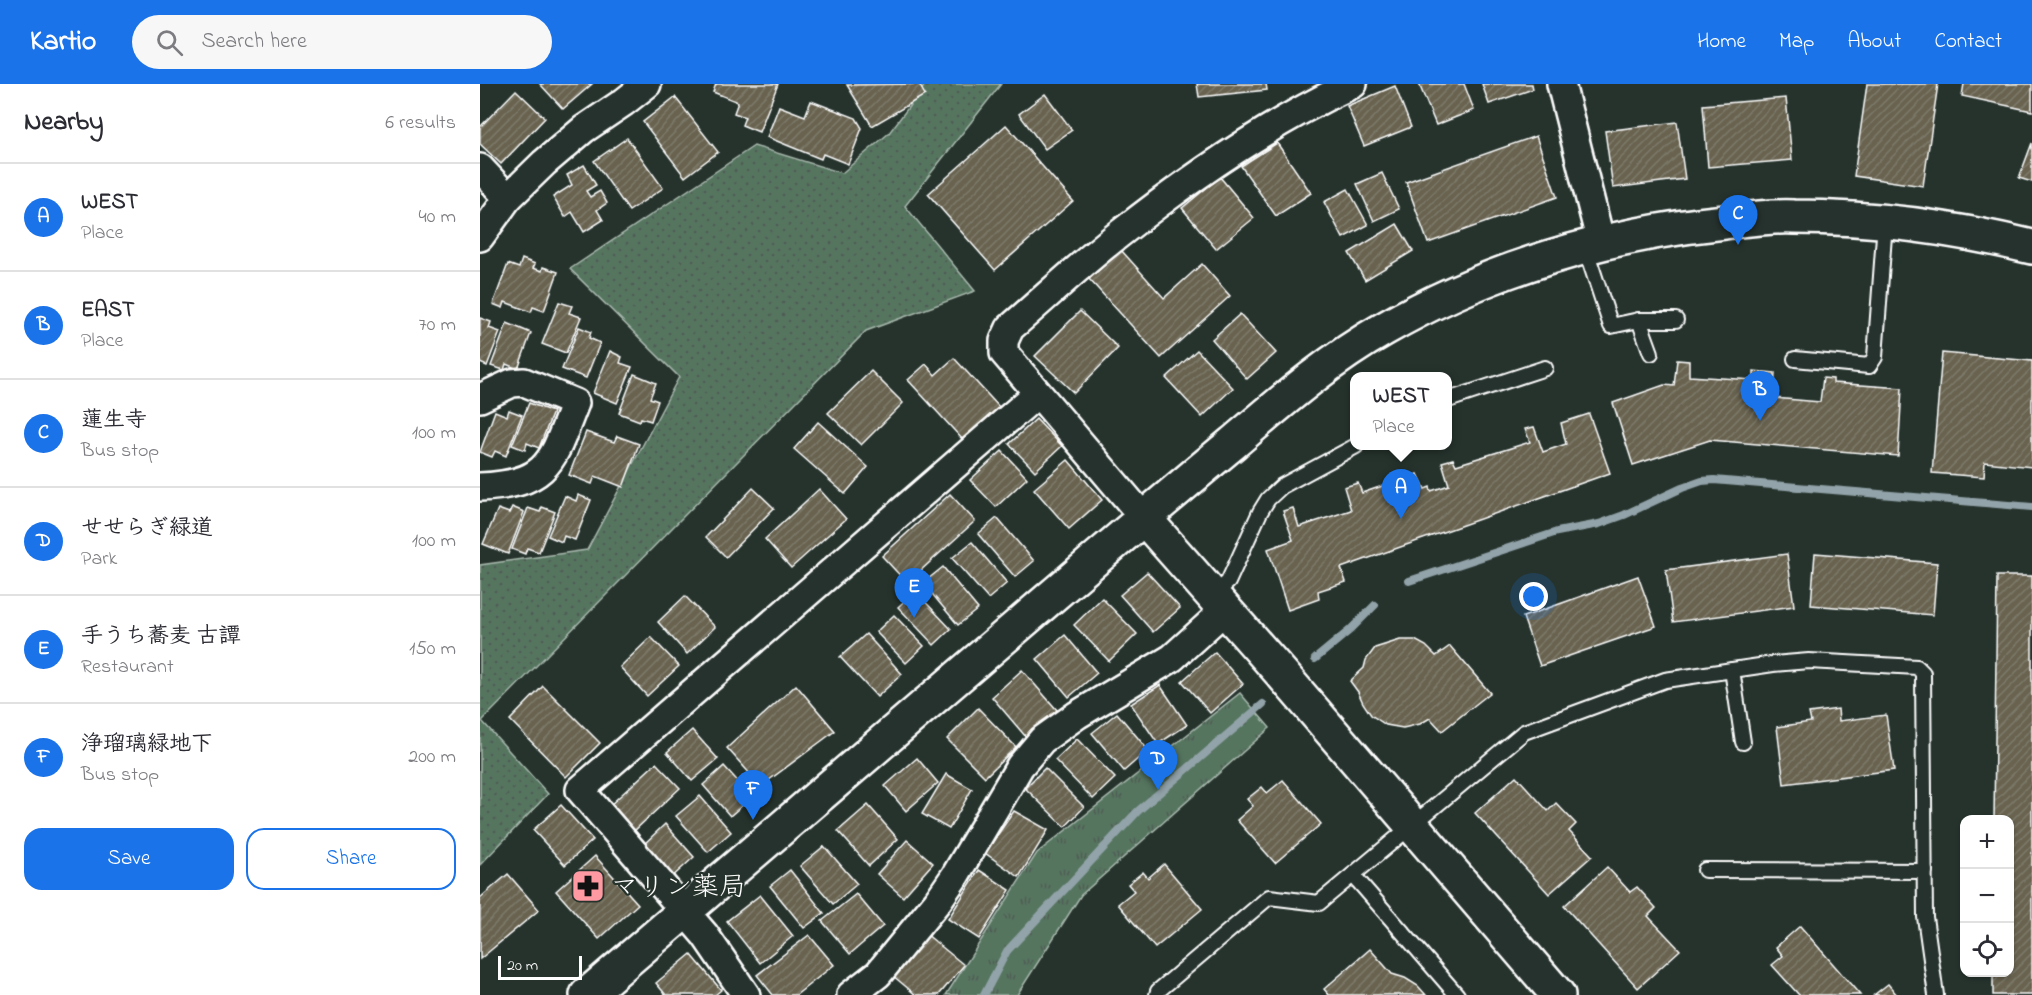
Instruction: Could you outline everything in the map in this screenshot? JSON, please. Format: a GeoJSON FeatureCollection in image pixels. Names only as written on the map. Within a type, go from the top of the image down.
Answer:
{"type":"FeatureCollection","features":[{"type":"Feature","properties":{"kind":"street"},"geometry":{"type":"LineString","coordinates":[[480,237],[508,198],[544,163],[584,129],[647,84]]}},
{"type":"Feature","properties":{"kind":"street"},"geometry":{"type":"LineString","coordinates":[[1353,84],[1267,129],[1197,176],[1117,236],[1010,328],[1004,341],[1004,354],[1558,995]]}},
{"type":"Feature","properties":{"kind":"street"},"geometry":{"type":"LineString","coordinates":[[1561,84],[1593,245]]}},
{"type":"Feature","properties":{"kind":"street"},"geometry":{"type":"LineString","coordinates":[[480,168],[508,198]]}},
{"type":"Feature","properties":{"kind":"street"},"geometry":{"type":"LineString","coordinates":[[587,995],[1291,394],[1333,361],[1383,329],[1447,297],[1528,265],[1638,234],[1694,225],[1792,216],[1886,222],[1996,238],[2032,247]]}},
{"type":"Feature","properties":{"kind":"street"},"geometry":{"type":"LineString","coordinates":[[480,398],[512,383],[524,382],[575,403],[554,456],[543,469],[523,480],[504,486],[480,487]]}},
{"type":"Feature","properties":{"kind":"street"},"geometry":{"type":"LineString","coordinates":[[746,995],[705,934],[580,790],[1037,394]]}},
{"type":"Feature","properties":{"kind":"street"},"geometry":{"type":"LineString","coordinates":[[851,995],[878,974],[938,902],[1020,766],[1042,740],[1077,715],[1172,658],[1219,603]]}},
{"type":"Feature","properties":{"kind":"lane"},"geometry":{"type":"LineString","coordinates":[[1795,359],[1869,366],[1875,357],[1886,222]]}},
{"type":"Feature","properties":{"kind":"lane"},"geometry":{"type":"LineString","coordinates":[[1593,245],[1611,326],[1640,320],[1676,320]]}},
{"type":"Feature","properties":{"kind":"lane"},"geometry":{"type":"LineString","coordinates":[[1640,320],[1651,353]]}},
{"type":"Feature","properties":{"kind":"lane"},"geometry":{"type":"LineString","coordinates":[[1452,399],[1545,368]]}},
{"type":"Feature","properties":{"kind":"lane"},"geometry":{"type":"LineString","coordinates":[[1219,603],[1268,499],[1282,486],[1350,449]]}},
{"type":"Feature","properties":{"kind":"lane"},"geometry":{"type":"LineString","coordinates":[[1157,995],[1158,991],[1269,897],[1319,903],[1524,732],[1665,680],[1809,661],[1917,667],[1923,673],[1925,916],[1936,995]]}},
{"type":"Feature","properties":{"kind":"lane"},"geometry":{"type":"LineString","coordinates":[[1732,670],[1743,742]]}},
{"type":"Feature","properties":{"kind":"lane"},"geometry":{"type":"LineString","coordinates":[[1705,870],[1925,871]]}},
{"type":"Feature","properties":{"kind":"lane"},"geometry":{"type":"LineString","coordinates":[[1353,875],[1457,995]]}},
{"type":"Feature","properties":{"kind":"green space"},"geometry":{"type":"Polygon","coordinates":[[[924,84],[1001,84],[905,206],[975,291],[866,331],[482,721],[548,794],[480,865],[480,565],[587,550],[679,377],[570,269],[754,146],[842,173],[889,133],[924,84]]]}},
{"type":"Feature","properties":{"kind":"green space"},"geometry":{"type":"Polygon","coordinates":[[[1240,693],[1270,728],[1081,895],[1017,995],[946,995],[1037,853],[1240,693]]]}},
{"type":"Feature","properties":{"kind":"building"},"geometry":{"type":"Polygon","coordinates":[[[540,84],[592,84],[563,109],[540,84]]]}},
{"type":"Feature","properties":{"kind":"building"},"geometry":{"type":"Polygon","coordinates":[[[716,84],[778,84],[759,132],[742,125],[745,117],[734,113],[738,102],[713,92],[716,84]]]}},
{"type":"Feature","properties":{"kind":"building"},"geometry":{"type":"Polygon","coordinates":[[[919,84],[925,95],[872,126],[847,85],[919,84]]]}},
{"type":"Feature","properties":{"kind":"building"},"geometry":{"type":"Polygon","coordinates":[[[1197,84],[1266,84],[1267,90],[1199,97],[1197,84]]]}},
{"type":"Feature","properties":{"kind":"building"},"geometry":{"type":"Polygon","coordinates":[[[1419,84],[1464,84],[1474,110],[1436,125],[1419,84]]]}},
{"type":"Feature","properties":{"kind":"building"},"geometry":{"type":"Polygon","coordinates":[[[1482,84],[1532,84],[1533,89],[1489,104],[1482,84]]]}},
{"type":"Feature","properties":{"kind":"building"},"geometry":{"type":"Polygon","coordinates":[[[1867,84],[1938,84],[1923,186],[1854,176],[1867,84]]]}},
{"type":"Feature","properties":{"kind":"building"},"geometry":{"type":"Polygon","coordinates":[[[1964,84],[2032,84],[2032,111],[1962,96],[1964,84]]]}},
{"type":"Feature","properties":{"kind":"building"},"geometry":{"type":"Polygon","coordinates":[[[1395,86],[1411,127],[1364,146],[1347,106],[1395,86]]]}},
{"type":"Feature","properties":{"kind":"building"},"geometry":{"type":"Polygon","coordinates":[[[516,90],[545,118],[501,164],[480,144],[480,127],[516,90]]]}},
{"type":"Feature","properties":{"kind":"building"},"geometry":{"type":"Polygon","coordinates":[[[1045,94],[1072,130],[1045,149],[1019,114],[1045,94]]]}},
{"type":"Feature","properties":{"kind":"building"},"geometry":{"type":"Polygon","coordinates":[[[675,97],[718,152],[685,177],[643,122],[675,97]]]}},
{"type":"Feature","properties":{"kind":"building"},"geometry":{"type":"Polygon","coordinates":[[[1786,98],[1792,160],[1708,167],[1703,105],[1786,98]]]}},
{"type":"Feature","properties":{"kind":"building"},"geometry":{"type":"Polygon","coordinates":[[[811,101],[856,118],[862,128],[848,164],[823,154],[821,159],[767,137],[779,106],[805,116],[811,101]]]}},
{"type":"Feature","properties":{"kind":"building"},"geometry":{"type":"Polygon","coordinates":[[[1677,122],[1685,179],[1613,188],[1605,131],[1677,122]]]}},
{"type":"Feature","properties":{"kind":"building"},"geometry":{"type":"Polygon","coordinates":[[[1006,125],[1073,201],[995,270],[928,194],[1006,125]]]}},
{"type":"Feature","properties":{"kind":"building"},"geometry":{"type":"Polygon","coordinates":[[[1536,136],[1557,197],[1428,243],[1406,182],[1536,136]]]}},
{"type":"Feature","properties":{"kind":"building"},"geometry":{"type":"Polygon","coordinates":[[[627,138],[663,188],[629,211],[594,161],[627,138]]]}},
{"type":"Feature","properties":{"kind":"building"},"geometry":{"type":"Polygon","coordinates":[[[1277,143],[1311,193],[1276,216],[1241,166],[1277,143]]]}},
{"type":"Feature","properties":{"kind":"building"},"geometry":{"type":"Polygon","coordinates":[[[2032,143],[2032,182],[2019,178],[2032,143]]]}},
{"type":"Feature","properties":{"kind":"building"},"geometry":{"type":"Polygon","coordinates":[[[584,165],[596,185],[586,191],[590,197],[600,191],[607,203],[597,210],[603,220],[584,232],[572,212],[565,217],[553,197],[572,185],[567,175],[584,165]]]}},
{"type":"Feature","properties":{"kind":"building"},"geometry":{"type":"Polygon","coordinates":[[[1382,173],[1399,209],[1374,221],[1357,184],[1382,173]]]}},
{"type":"Feature","properties":{"kind":"building"},"geometry":{"type":"Polygon","coordinates":[[[1220,177],[1254,218],[1216,249],[1182,208],[1220,177]]]}},
{"type":"Feature","properties":{"kind":"building"},"geometry":{"type":"Polygon","coordinates":[[[1348,189],[1368,225],[1343,238],[1324,202],[1348,189]]]}},
{"type":"Feature","properties":{"kind":"building"},"geometry":{"type":"Polygon","coordinates":[[[1397,224],[1413,251],[1365,280],[1349,253],[1397,224]]]}},
{"type":"Feature","properties":{"kind":"building"},"geometry":{"type":"Polygon","coordinates":[[[1121,250],[1164,298],[1202,264],[1230,296],[1161,358],[1089,279],[1121,250]]]}},
{"type":"Feature","properties":{"kind":"building"},"geometry":{"type":"Polygon","coordinates":[[[522,259],[535,264],[533,268],[542,271],[543,267],[558,272],[544,311],[533,307],[531,312],[505,302],[503,308],[493,304],[508,264],[519,268],[522,259]]]}},
{"type":"Feature","properties":{"kind":"building"},"geometry":{"type":"Polygon","coordinates":[[[559,302],[572,306],[569,313],[581,317],[566,353],[542,344],[559,302]]]}},
{"type":"Feature","properties":{"kind":"building"},"geometry":{"type":"Polygon","coordinates":[[[1080,311],[1118,348],[1074,393],[1035,356],[1080,311]]]}},
{"type":"Feature","properties":{"kind":"building"},"geometry":{"type":"Polygon","coordinates":[[[1240,314],[1276,353],[1247,379],[1212,339],[1240,314]]]}},
{"type":"Feature","properties":{"kind":"building"},"geometry":{"type":"Polygon","coordinates":[[[480,318],[491,322],[489,328],[500,332],[487,366],[480,363],[480,318]]]}},
{"type":"Feature","properties":{"kind":"building"},"geometry":{"type":"Polygon","coordinates":[[[507,323],[531,333],[518,369],[506,364],[504,370],[491,366],[507,323]]]}},
{"type":"Feature","properties":{"kind":"building"},"geometry":{"type":"Polygon","coordinates":[[[579,327],[591,332],[589,338],[600,343],[586,378],[562,369],[579,327]]]}},
{"type":"Feature","properties":{"kind":"building"},"geometry":{"type":"Polygon","coordinates":[[[1197,350],[1233,388],[1202,417],[1166,378],[1197,350]]]}},
{"type":"Feature","properties":{"kind":"building"},"geometry":{"type":"Polygon","coordinates":[[[610,351],[622,357],[620,363],[632,367],[617,403],[593,393],[610,351]]]}},
{"type":"Feature","properties":{"kind":"building"},"geometry":{"type":"Polygon","coordinates":[[[1942,353],[2032,361],[2032,467],[1985,462],[1984,477],[1932,473],[1942,353]]]}},
{"type":"Feature","properties":{"kind":"building"},"geometry":{"type":"Polygon","coordinates":[[[954,358],[1000,408],[963,440],[908,380],[926,364],[935,375],[954,358]]]}},
{"type":"Feature","properties":{"kind":"building"},"geometry":{"type":"Polygon","coordinates":[[[1677,360],[1689,361],[1689,376],[1754,380],[1754,371],[1775,373],[1774,398],[1820,402],[1823,378],[1833,379],[1833,383],[1902,388],[1898,456],[1710,440],[1633,465],[1613,403],[1664,385],[1674,386],[1677,360]]]}},
{"type":"Feature","properties":{"kind":"building"},"geometry":{"type":"Polygon","coordinates":[[[871,371],[903,403],[861,445],[828,413],[871,371]]]}},
{"type":"Feature","properties":{"kind":"building"},"geometry":{"type":"Polygon","coordinates":[[[634,374],[656,383],[650,398],[658,401],[651,421],[641,418],[640,421],[619,413],[634,374]]]}},
{"type":"Feature","properties":{"kind":"building"},"geometry":{"type":"Polygon","coordinates":[[[529,403],[553,412],[539,448],[527,443],[525,450],[512,445],[529,403]]]}},
{"type":"Feature","properties":{"kind":"building"},"geometry":{"type":"Polygon","coordinates":[[[509,410],[522,415],[506,456],[495,451],[492,457],[480,452],[495,411],[507,416],[509,410]]]}},
{"type":"Feature","properties":{"kind":"building"},"geometry":{"type":"Polygon","coordinates":[[[1589,414],[1610,473],[1341,568],[1346,582],[1318,591],[1319,599],[1288,610],[1268,549],[1293,540],[1283,511],[1293,508],[1299,527],[1351,510],[1344,487],[1358,483],[1362,493],[1418,474],[1425,489],[1430,487],[1431,491],[1449,485],[1442,462],[1453,459],[1456,465],[1530,442],[1525,429],[1534,427],[1543,452],[1566,444],[1561,423],[1589,414]]]}},
{"type":"Feature","properties":{"kind":"building"},"geometry":{"type":"Polygon","coordinates":[[[1036,419],[1062,446],[1035,471],[1009,444],[1036,419]]]}},
{"type":"Feature","properties":{"kind":"building"},"geometry":{"type":"Polygon","coordinates":[[[818,422],[868,467],[845,494],[794,449],[818,422]]]}},
{"type":"Feature","properties":{"kind":"building"},"geometry":{"type":"Polygon","coordinates":[[[586,432],[614,442],[617,436],[639,444],[623,487],[595,476],[592,484],[569,475],[586,432]]]}},
{"type":"Feature","properties":{"kind":"building"},"geometry":{"type":"Polygon","coordinates":[[[1002,451],[1027,478],[996,507],[970,480],[1002,451]]]}},
{"type":"Feature","properties":{"kind":"building"},"geometry":{"type":"Polygon","coordinates":[[[1068,460],[1102,500],[1069,529],[1034,489],[1068,460]]]}},
{"type":"Feature","properties":{"kind":"building"},"geometry":{"type":"Polygon","coordinates":[[[753,488],[774,508],[726,557],[706,537],[753,488]]]}},
{"type":"Feature","properties":{"kind":"building"},"geometry":{"type":"Polygon","coordinates":[[[819,489],[846,519],[791,568],[765,539],[819,489]]]}},
{"type":"Feature","properties":{"kind":"building"},"geometry":{"type":"Polygon","coordinates":[[[950,494],[975,521],[907,583],[882,556],[950,494]]]}},
{"type":"Feature","properties":{"kind":"building"},"geometry":{"type":"Polygon","coordinates":[[[578,495],[591,500],[575,540],[564,536],[562,542],[548,536],[565,496],[576,501],[578,495]]]}},
{"type":"Feature","properties":{"kind":"building"},"geometry":{"type":"Polygon","coordinates":[[[512,507],[524,512],[508,554],[483,544],[498,509],[509,513],[512,507]]]}},
{"type":"Feature","properties":{"kind":"building"},"geometry":{"type":"Polygon","coordinates":[[[542,507],[555,512],[539,552],[527,548],[525,554],[512,549],[528,508],[540,512],[542,507]]]}},
{"type":"Feature","properties":{"kind":"building"},"geometry":{"type":"Polygon","coordinates":[[[997,518],[1034,561],[1015,577],[978,534],[997,518]]]}},
{"type":"Feature","properties":{"kind":"building"},"geometry":{"type":"Polygon","coordinates":[[[972,542],[1007,583],[988,599],[952,558],[972,542]]]}},
{"type":"Feature","properties":{"kind":"building"},"geometry":{"type":"Polygon","coordinates":[[[1815,553],[1937,563],[1933,615],[1811,605],[1815,553]]]}},
{"type":"Feature","properties":{"kind":"building"},"geometry":{"type":"Polygon","coordinates":[[[1787,554],[1794,606],[1673,622],[1666,570],[1787,554]]]}},
{"type":"Feature","properties":{"kind":"building"},"geometry":{"type":"Polygon","coordinates":[[[943,567],[978,609],[958,625],[923,583],[943,567]]]}},
{"type":"Feature","properties":{"kind":"building"},"geometry":{"type":"Polygon","coordinates":[[[1147,572],[1180,608],[1153,632],[1120,595],[1147,572]]]}},
{"type":"Feature","properties":{"kind":"building"},"geometry":{"type":"Polygon","coordinates":[[[1638,576],[1656,626],[1540,666],[1523,617],[1638,576]]]}},
{"type":"Feature","properties":{"kind":"building"},"geometry":{"type":"Polygon","coordinates":[[[1997,576],[2032,576],[2032,995],[1993,995],[1993,977],[2014,977],[2014,815],[1994,815],[1997,576]]]}},
{"type":"Feature","properties":{"kind":"building"},"geometry":{"type":"Polygon","coordinates":[[[915,591],[951,629],[934,645],[898,607],[915,591]]]}},
{"type":"Feature","properties":{"kind":"building"},"geometry":{"type":"Polygon","coordinates":[[[685,596],[715,627],[687,654],[658,622],[685,596]]]}},
{"type":"Feature","properties":{"kind":"building"},"geometry":{"type":"Polygon","coordinates":[[[1102,598],[1137,634],[1109,661],[1074,625],[1102,598]]]}},
{"type":"Feature","properties":{"kind":"building"},"geometry":{"type":"Polygon","coordinates":[[[894,615],[924,646],[906,663],[876,632],[894,615]]]}},
{"type":"Feature","properties":{"kind":"building"},"geometry":{"type":"Polygon","coordinates":[[[866,634],[902,674],[877,697],[840,657],[866,634]]]}},
{"type":"Feature","properties":{"kind":"building"},"geometry":{"type":"Polygon","coordinates":[[[1065,635],[1097,673],[1069,697],[1037,659],[1065,635]]]}},
{"type":"Feature","properties":{"kind":"building"},"geometry":{"type":"Polygon","coordinates":[[[651,637],[679,666],[647,696],[620,667],[651,637]]]}},
{"type":"Feature","properties":{"kind":"building"},"geometry":{"type":"Polygon","coordinates":[[[1400,640],[1415,640],[1426,646],[1436,656],[1450,646],[1490,693],[1442,731],[1430,718],[1420,724],[1403,728],[1386,725],[1371,715],[1350,681],[1364,668],[1366,660],[1375,648],[1400,640]]]}},
{"type":"Feature","properties":{"kind":"building"},"geometry":{"type":"Polygon","coordinates":[[[1215,652],[1243,684],[1210,713],[1182,681],[1215,652]]]}},
{"type":"Feature","properties":{"kind":"building"},"geometry":{"type":"Polygon","coordinates":[[[1022,670],[1057,710],[1026,737],[992,697],[1022,670]]]}},
{"type":"Feature","properties":{"kind":"building"},"geometry":{"type":"Polygon","coordinates":[[[796,685],[835,731],[761,786],[727,748],[796,685]]]}},
{"type":"Feature","properties":{"kind":"building"},"geometry":{"type":"Polygon","coordinates":[[[1160,685],[1187,725],[1158,744],[1131,704],[1160,685]]]}},
{"type":"Feature","properties":{"kind":"building"},"geometry":{"type":"Polygon","coordinates":[[[543,686],[600,743],[566,777],[510,720],[543,686]]]}},
{"type":"Feature","properties":{"kind":"building"},"geometry":{"type":"Polygon","coordinates":[[[978,708],[1016,747],[985,777],[947,739],[978,708]]]}},
{"type":"Feature","properties":{"kind":"building"},"geometry":{"type":"Polygon","coordinates":[[[1838,709],[1839,721],[1886,715],[1894,770],[1784,784],[1777,727],[1811,722],[1809,713],[1838,709]]]}},
{"type":"Feature","properties":{"kind":"building"},"geometry":{"type":"Polygon","coordinates":[[[1117,713],[1148,750],[1124,771],[1092,733],[1117,713]]]}},
{"type":"Feature","properties":{"kind":"building"},"geometry":{"type":"Polygon","coordinates":[[[692,730],[718,759],[692,781],[667,752],[692,730]]]}},
{"type":"Feature","properties":{"kind":"building"},"geometry":{"type":"Polygon","coordinates":[[[1077,739],[1115,778],[1093,799],[1055,760],[1077,739]]]}},
{"type":"Feature","properties":{"kind":"building"},"geometry":{"type":"Polygon","coordinates":[[[917,758],[938,783],[906,811],[885,786],[917,758]]]}},
{"type":"Feature","properties":{"kind":"building"},"geometry":{"type":"Polygon","coordinates":[[[656,763],[680,788],[632,833],[608,807],[656,763]]]}},
{"type":"Feature","properties":{"kind":"building"},"geometry":{"type":"Polygon","coordinates":[[[724,766],[752,797],[730,816],[703,785],[724,766]]]}},
{"type":"Feature","properties":{"kind":"building"},"geometry":{"type":"Polygon","coordinates":[[[1045,768],[1084,807],[1065,827],[1025,788],[1045,768]]]}},
{"type":"Feature","properties":{"kind":"building"},"geometry":{"type":"Polygon","coordinates":[[[946,774],[972,789],[949,829],[922,814],[946,774]]]}},
{"type":"Feature","properties":{"kind":"building"},"geometry":{"type":"Polygon","coordinates":[[[1516,776],[1548,811],[1556,803],[1576,824],[1569,831],[1592,856],[1549,894],[1475,813],[1516,776]]]}},
{"type":"Feature","properties":{"kind":"building"},"geometry":{"type":"Polygon","coordinates":[[[1283,780],[1321,824],[1275,863],[1237,820],[1253,806],[1247,799],[1262,787],[1267,793],[1283,780]]]}},
{"type":"Feature","properties":{"kind":"building"},"geometry":{"type":"Polygon","coordinates":[[[700,796],[731,832],[708,852],[676,816],[700,796]]]}},
{"type":"Feature","properties":{"kind":"building"},"geometry":{"type":"Polygon","coordinates":[[[561,805],[593,840],[565,865],[533,830],[561,805]]]}},
{"type":"Feature","properties":{"kind":"building"},"geometry":{"type":"Polygon","coordinates":[[[868,805],[898,839],[869,866],[838,831],[868,805]]]}},
{"type":"Feature","properties":{"kind":"building"},"geometry":{"type":"Polygon","coordinates":[[[1014,811],[1048,830],[1019,877],[985,853],[1014,811]]]}},
{"type":"Feature","properties":{"kind":"building"},"geometry":{"type":"Polygon","coordinates":[[[665,824],[694,857],[670,879],[641,847],[665,824]]]}},
{"type":"Feature","properties":{"kind":"building"},"geometry":{"type":"Polygon","coordinates":[[[907,840],[933,863],[903,897],[877,874],[907,840]]]}},
{"type":"Feature","properties":{"kind":"building"},"geometry":{"type":"Polygon","coordinates":[[[824,846],[857,884],[833,904],[800,866],[824,846]]]}},
{"type":"Feature","properties":{"kind":"building"},"geometry":{"type":"Polygon","coordinates":[[[595,856],[638,904],[599,939],[556,891],[595,856]]]}},
{"type":"Feature","properties":{"kind":"building"},"geometry":{"type":"Polygon","coordinates":[[[1164,864],[1202,909],[1155,948],[1118,904],[1134,891],[1128,884],[1143,872],[1148,878],[1164,864]]]}},
{"type":"Feature","properties":{"kind":"building"},"geometry":{"type":"Polygon","coordinates":[[[1607,867],[1630,892],[1637,887],[1656,908],[1648,916],[1680,950],[1638,988],[1564,906],[1607,867]]]}},
{"type":"Feature","properties":{"kind":"building"},"geometry":{"type":"Polygon","coordinates":[[[790,870],[824,913],[804,928],[770,886],[790,870]]]}},
{"type":"Feature","properties":{"kind":"building"},"geometry":{"type":"Polygon","coordinates":[[[979,870],[1010,890],[979,939],[948,919],[979,870]]]}},
{"type":"Feature","properties":{"kind":"building"},"geometry":{"type":"Polygon","coordinates":[[[508,874],[539,910],[480,959],[480,898],[508,874]]]}},
{"type":"Feature","properties":{"kind":"building"},"geometry":{"type":"Polygon","coordinates":[[[856,894],[883,926],[850,954],[822,921],[856,894]]]}},
{"type":"Feature","properties":{"kind":"building"},"geometry":{"type":"Polygon","coordinates":[[[760,895],[793,936],[760,963],[727,921],[760,895]]]}},
{"type":"Feature","properties":{"kind":"building"},"geometry":{"type":"Polygon","coordinates":[[[1800,926],[1860,995],[1799,995],[1772,965],[1783,956],[1776,947],[1800,926]]]}},
{"type":"Feature","properties":{"kind":"building"},"geometry":{"type":"Polygon","coordinates":[[[926,934],[964,965],[939,995],[916,995],[892,975],[926,934]]]}},
{"type":"Feature","properties":{"kind":"building"},"geometry":{"type":"Polygon","coordinates":[[[809,935],[834,965],[796,995],[773,995],[757,975],[809,935]]]}},
{"type":"Feature","properties":{"kind":"building"},"geometry":{"type":"Polygon","coordinates":[[[1370,949],[1392,974],[1405,978],[1418,986],[1426,995],[1329,995],[1324,989],[1370,949]]]}},
{"type":"Feature","properties":{"kind":"building"},"geometry":{"type":"Polygon","coordinates":[[[691,954],[721,990],[715,995],[666,995],[656,983],[691,954]]]}},
{"type":"Feature","properties":{"kind":"building"},"geometry":{"type":"Polygon","coordinates":[[[1888,984],[1897,995],[1874,995],[1888,984]]]}},
{"type":"Feature","properties":{"kind":"waterway"},"geometry":{"type":"LineString","coordinates":[[1409,581],[1557,532],[1599,524],[1702,481],[1714,480],[2032,507]]}},
{"type":"Feature","properties":{"kind":"waterway"},"geometry":{"type":"LineString","coordinates":[[1315,659],[1350,630],[1375,605]]}},
{"type":"Feature","properties":{"kind":"waterway"},"geometry":{"type":"LineString","coordinates":[[984,995],[1007,951],[1138,811],[1263,704]]}},
{"type":"Feature","properties":{"kind":"place","name":"蓮生寺"},"geometry":{"type":"Point","coordinates":[1738,245]}},
{"type":"Feature","properties":{"kind":"place","name":"EAST"},"geometry":{"type":"Point","coordinates":[1760,421]}},
{"type":"Feature","properties":{"kind":"place","name":"WEST"},"geometry":{"type":"Point","coordinates":[1401,519]}},
{"type":"Feature","properties":{"kind":"place","name":"手うち蕎麦 古譚"},"geometry":{"type":"Point","coordinates":[914,618]}},
{"type":"Feature","properties":{"kind":"place","name":"せせらぎ緑道"},"geometry":{"type":"Point","coordinates":[1158,790]}},
{"type":"Feature","properties":{"kind":"place","name":"浄瑠璃緑地下"},"geometry":{"type":"Point","coordinates":[753,820]}},
{"type":"Feature","properties":{"kind":"place","name":"マリン薬局"},"geometry":{"type":"Point","coordinates":[588,886]}}]}
